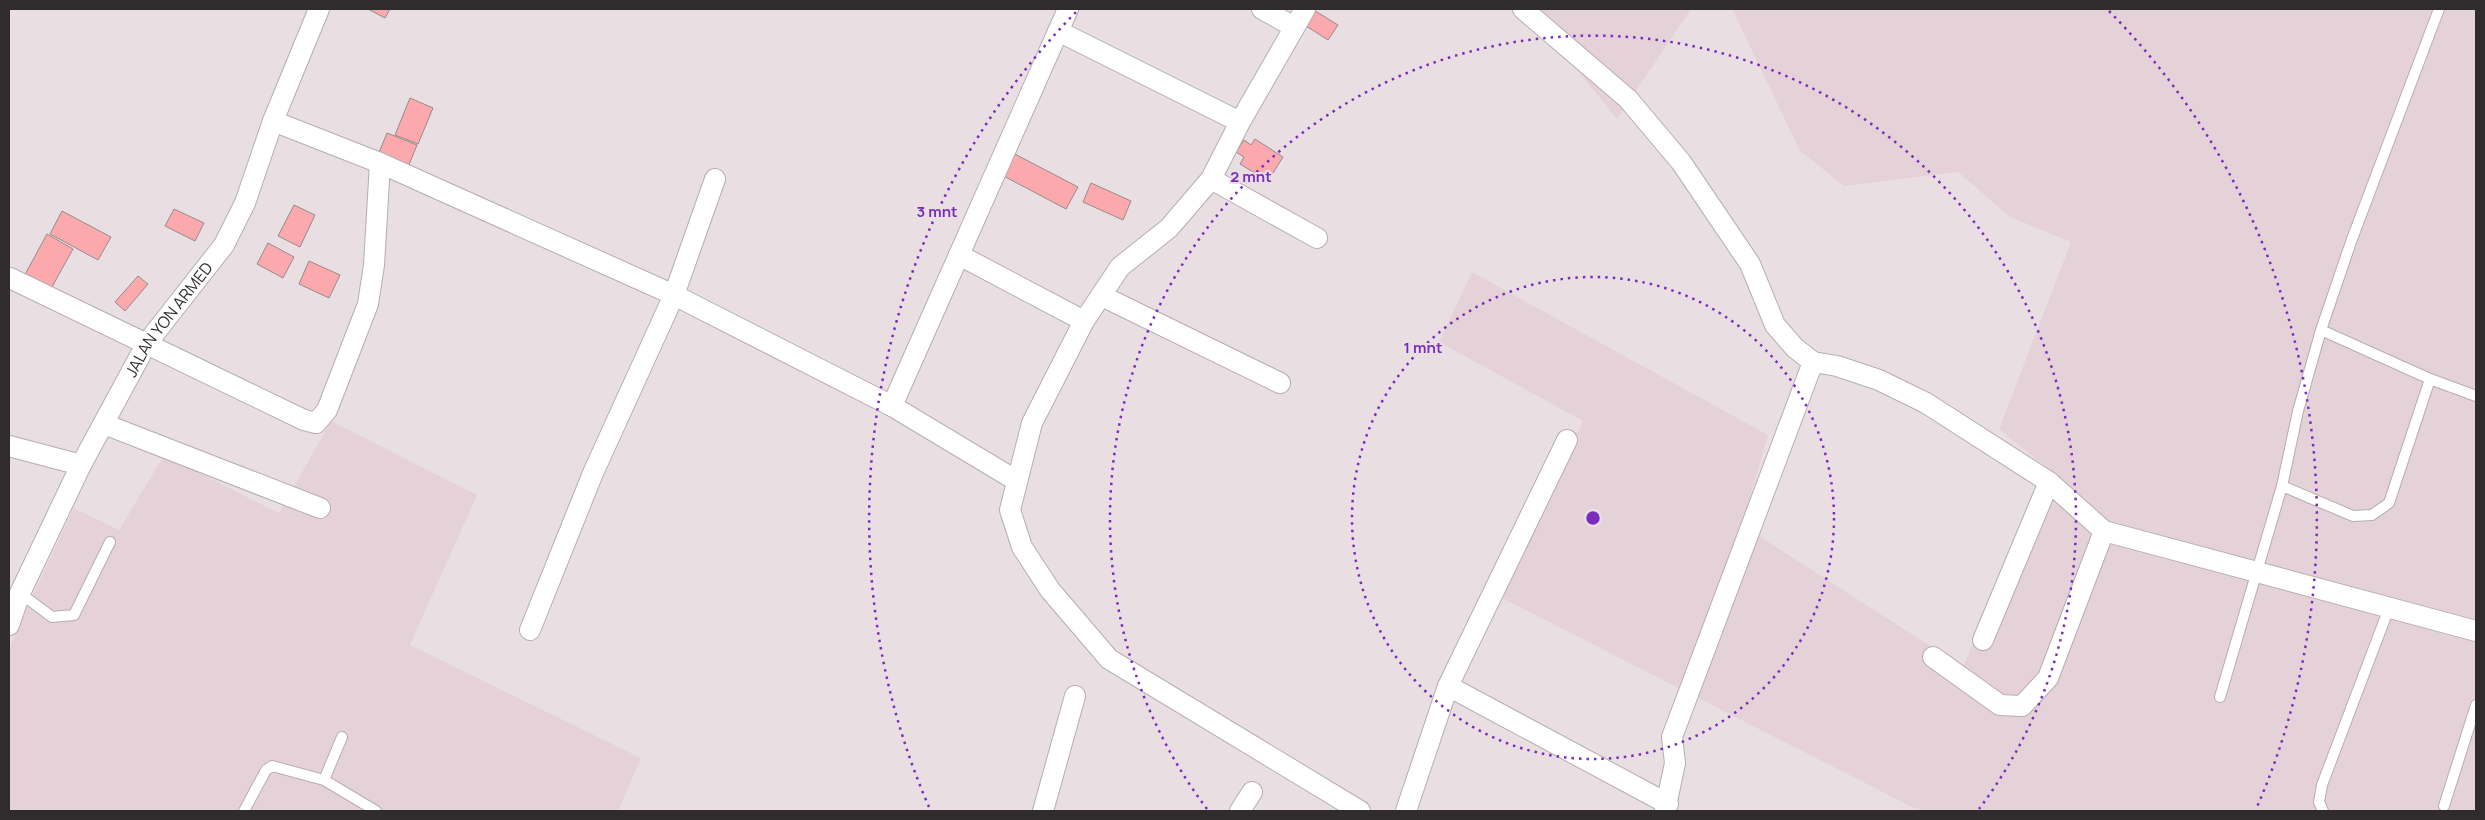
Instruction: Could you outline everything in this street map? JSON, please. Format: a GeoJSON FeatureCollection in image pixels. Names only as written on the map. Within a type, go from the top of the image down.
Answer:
{"type":"FeatureCollection","features":[{"type":"Feature","properties":{"kind":"street","name":"JALAN YON ARMED"},"geometry":{"type":"LineString","coordinates":[[9,625],[20,593],[81,465],[147,343],[224,245],[245,203],[273,121],[319,9]]}},
{"type":"Feature","properties":{"kind":"street"},"geometry":{"type":"LineString","coordinates":[[892,406],[1068,9]]}},
{"type":"Feature","properties":{"kind":"street"},"geometry":{"type":"LineString","coordinates":[[1262,9],[1294,27]]}},
{"type":"Feature","properties":{"kind":"street"},"geometry":{"type":"LineString","coordinates":[[1305,9],[1240,122],[1211,179],[1169,228],[1120,267],[1084,321],[1032,423],[1010,510],[1022,547],[1050,590],[1109,659],[1360,811]]}},
{"type":"Feature","properties":{"kind":"street"},"geometry":{"type":"LineString","coordinates":[[1523,9],[1628,99],[1682,162],[1750,264],[1775,325],[1795,348],[1813,362],[1837,366],[1879,380],[1926,403],[2049,482],[2104,531],[2476,631]]}},
{"type":"Feature","properties":{"kind":"street"},"geometry":{"type":"LineString","coordinates":[[1058,31],[1240,122]]}},
{"type":"Feature","properties":{"kind":"street"},"geometry":{"type":"LineString","coordinates":[[273,121],[380,163],[674,295],[892,406],[1018,481]]}},
{"type":"Feature","properties":{"kind":"street"},"geometry":{"type":"LineString","coordinates":[[10,278],[304,420],[316,423],[327,410],[368,304],[374,265],[380,163]]}},
{"type":"Feature","properties":{"kind":"street"},"geometry":{"type":"LineString","coordinates":[[530,630],[593,473],[674,295],[716,179]]}},
{"type":"Feature","properties":{"kind":"street"},"geometry":{"type":"LineString","coordinates":[[1211,179],[1316,238]]}},
{"type":"Feature","properties":{"kind":"street"},"geometry":{"type":"LineString","coordinates":[[959,255],[1084,321]]}},
{"type":"Feature","properties":{"kind":"street"},"geometry":{"type":"LineString","coordinates":[[1102,296],[1280,384]]}},
{"type":"Feature","properties":{"kind":"street"},"geometry":{"type":"LineString","coordinates":[[1448,686],[1666,808],[1675,763],[1672,737],[1813,362]]}},
{"type":"Feature","properties":{"kind":"street"},"geometry":{"type":"LineString","coordinates":[[104,424],[320,508]]}},
{"type":"Feature","properties":{"kind":"street"},"geometry":{"type":"LineString","coordinates":[[1406,811],[1448,686],[1567,440]]}},
{"type":"Feature","properties":{"kind":"street"},"geometry":{"type":"LineString","coordinates":[[9,446],[81,465]]}},
{"type":"Feature","properties":{"kind":"street"},"geometry":{"type":"LineString","coordinates":[[1983,640],[2049,482]]}},
{"type":"Feature","properties":{"kind":"street"},"geometry":{"type":"LineString","coordinates":[[1933,657],[2000,705],[2022,706],[2048,678],[2104,531]]}},
{"type":"Feature","properties":{"kind":"street"},"geometry":{"type":"LineString","coordinates":[[1043,811],[1074,696]]}},
{"type":"Feature","properties":{"kind":"street"},"geometry":{"type":"LineString","coordinates":[[1240,811],[1252,792]]}},
{"type":"Feature","properties":{"kind":"lane"},"geometry":{"type":"LineString","coordinates":[[2220,697],[2282,486],[2298,411],[2321,330],[2352,239],[2439,9]]}},
{"type":"Feature","properties":{"kind":"lane"},"geometry":{"type":"LineString","coordinates":[[2321,330],[2430,379],[2476,396]]}},
{"type":"Feature","properties":{"kind":"lane"},"geometry":{"type":"LineString","coordinates":[[2282,486],[2353,516],[2372,515],[2389,503],[2430,379]]}},
{"type":"Feature","properties":{"kind":"lane"},"geometry":{"type":"LineString","coordinates":[[20,593],[52,617],[74,615],[110,542]]}},
{"type":"Feature","properties":{"kind":"lane"},"geometry":{"type":"LineString","coordinates":[[2323,811],[2319,802],[2322,785],[2389,608]]}},
{"type":"Feature","properties":{"kind":"lane"},"geometry":{"type":"LineString","coordinates":[[2444,806],[2476,705]]}},
{"type":"Feature","properties":{"kind":"lane"},"geometry":{"type":"LineString","coordinates":[[324,780],[342,738]]}},
{"type":"Feature","properties":{"kind":"lane"},"geometry":{"type":"LineString","coordinates":[[244,811],[266,770],[272,766],[324,780],[376,811]]}},
{"type":"Feature","properties":{"kind":"shaded area"},"geometry":{"type":"Polygon","coordinates":[[[1510,9],[1691,9],[1617,119],[1558,47],[1510,9]]]}},
{"type":"Feature","properties":{"kind":"shaded area"},"geometry":{"type":"Polygon","coordinates":[[[1732,9],[2476,9],[2476,806],[2474,811],[1926,811],[1912,807],[1496,595],[1583,421],[1439,342],[1472,272],[1768,435],[1742,525],[1963,667],[2046,467],[1999,429],[2071,242],[2010,217],[1958,172],[1844,186],[1800,151],[1732,9]]]}},
{"type":"Feature","properties":{"kind":"shaded area"},"geometry":{"type":"Polygon","coordinates":[[[331,421],[477,495],[410,645],[641,758],[618,811],[9,811],[9,652],[16,630],[74,508],[119,530],[164,455],[279,513],[331,421]]]}},
{"type":"Feature","properties":{"kind":"building"},"geometry":{"type":"Polygon","coordinates":[[[368,9],[390,9],[385,18],[368,9]]]}},
{"type":"Feature","properties":{"kind":"building"},"geometry":{"type":"Polygon","coordinates":[[[1312,9],[1338,25],[1328,40],[1303,24],[1312,9]]]}},
{"type":"Feature","properties":{"kind":"building"},"geometry":{"type":"Polygon","coordinates":[[[410,98],[433,108],[418,144],[395,135],[410,98]]]}},
{"type":"Feature","properties":{"kind":"building"},"geometry":{"type":"Polygon","coordinates":[[[387,133],[417,145],[408,167],[378,155],[387,133]]]}},
{"type":"Feature","properties":{"kind":"building"},"geometry":{"type":"Polygon","coordinates":[[[1255,139],[1283,157],[1268,181],[1240,164],[1244,157],[1236,152],[1244,140],[1251,145],[1255,139]]]}},
{"type":"Feature","properties":{"kind":"building"},"geometry":{"type":"Polygon","coordinates":[[[1009,151],[1078,187],[1066,209],[998,173],[1009,151]]]}},
{"type":"Feature","properties":{"kind":"building"},"geometry":{"type":"Polygon","coordinates":[[[1091,183],[1131,201],[1123,220],[1083,202],[1091,183]]]}},
{"type":"Feature","properties":{"kind":"building"},"geometry":{"type":"Polygon","coordinates":[[[294,205],[315,215],[300,247],[278,236],[294,205]]]}},
{"type":"Feature","properties":{"kind":"building"},"geometry":{"type":"Polygon","coordinates":[[[174,209],[204,223],[195,241],[165,226],[174,209]]]}},
{"type":"Feature","properties":{"kind":"building"},"geometry":{"type":"Polygon","coordinates":[[[62,211],[111,237],[98,260],[50,234],[62,211]]]}},
{"type":"Feature","properties":{"kind":"building"},"geometry":{"type":"Polygon","coordinates":[[[47,234],[73,249],[48,294],[22,280],[47,234]]]}},
{"type":"Feature","properties":{"kind":"building"},"geometry":{"type":"Polygon","coordinates":[[[268,243],[294,257],[283,278],[257,264],[268,243]]]}},
{"type":"Feature","properties":{"kind":"building"},"geometry":{"type":"Polygon","coordinates":[[[309,261],[340,275],[329,298],[299,284],[309,261]]]}},
{"type":"Feature","properties":{"kind":"building"},"geometry":{"type":"Polygon","coordinates":[[[138,276],[148,284],[125,311],[115,302],[138,276]]]}}]}
